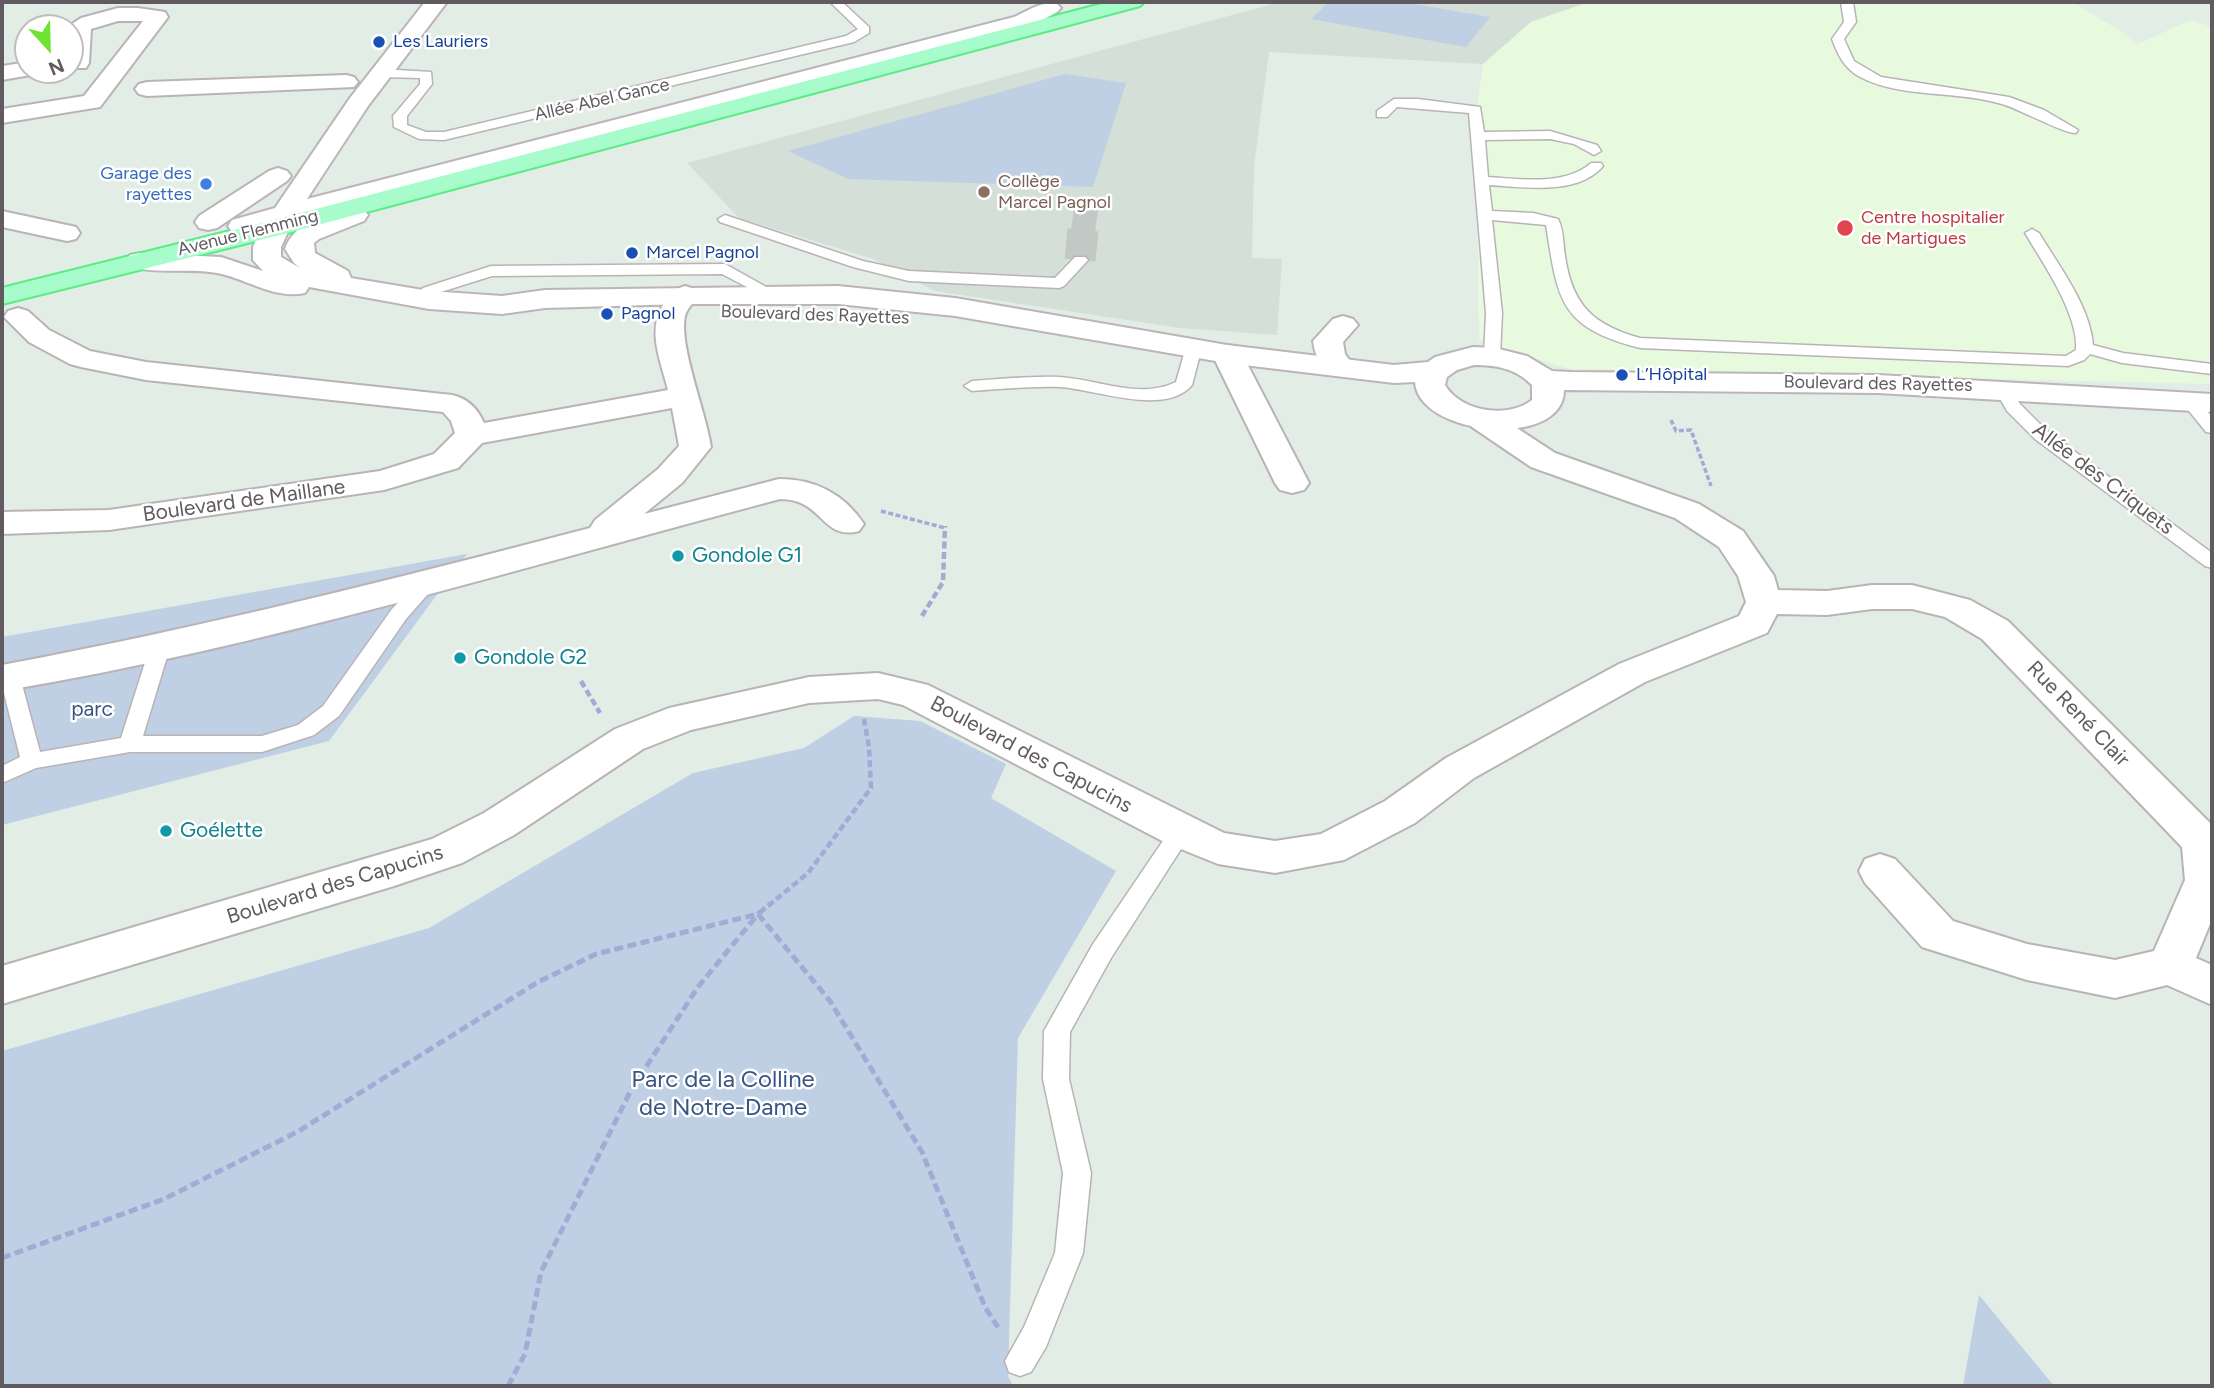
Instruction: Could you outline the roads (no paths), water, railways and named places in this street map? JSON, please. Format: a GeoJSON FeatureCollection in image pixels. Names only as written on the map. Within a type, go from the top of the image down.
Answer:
{"type":"FeatureCollection","features":[{"type":"Feature","properties":{"kind":"main road"},"geometry":{"type":"LineString","coordinates":[[147,89],[322,92],[346,82],[414,2]]}},
{"type":"Feature","properties":{"kind":"main road"},"geometry":{"type":"LineString","coordinates":[[287,208],[381,73],[436,2]]}},
{"type":"Feature","properties":{"kind":"main road"},"geometry":{"type":"LineString","coordinates":[[545,299],[428,291],[340,278],[305,262],[298,251],[299,243],[321,224],[395,204],[480,167],[1073,2]]}},
{"type":"Feature","properties":{"kind":"main road"},"geometry":{"type":"LineString","coordinates":[[7,301],[236,235],[287,208],[340,189],[480,167],[1133,2]]}},
{"type":"Feature","properties":{"kind":"main road"},"geometry":{"type":"LineString","coordinates":[[287,208],[1022,22],[1050,8]]}},
{"type":"Feature","properties":{"kind":"main road"},"geometry":{"type":"LineString","coordinates":[[2,116],[92,102],[157,17],[126,15],[94,19],[84,24]]}},
{"type":"Feature","properties":{"kind":"main road"},"geometry":{"type":"LineString","coordinates":[[84,62],[124,57]]}},
{"type":"Feature","properties":{"kind":"main road"},"geometry":{"type":"LineString","coordinates":[[2,275],[208,222],[286,166],[236,235],[7,301]]}},
{"type":"Feature","properties":{"kind":"main road","name":"Avenue Flemming"},"geometry":{"type":"LineString","coordinates":[[287,208],[480,167]]}},
{"type":"Feature","properties":{"kind":"main road","name":"Boulevard des Rayettes"},"geometry":{"type":"LineString","coordinates":[[287,208],[267,247],[267,260],[279,270],[299,278],[429,300],[502,305],[545,299],[679,303],[913,319],[1192,355]]}},
{"type":"Feature","properties":{"kind":"main road"},"geometry":{"type":"LineString","coordinates":[[2,219],[67,233]]}},
{"type":"Feature","properties":{"kind":"main road"},"geometry":{"type":"LineString","coordinates":[[208,222],[236,235]]}},
{"type":"Feature","properties":{"kind":"main road","name":"Boulevard des Rayettes"},"geometry":{"type":"LineString","coordinates":[[236,235],[259,279],[323,293],[454,310],[519,316],[769,293],[838,295],[955,307],[1232,363],[1435,385]]}},
{"type":"Feature","properties":{"kind":"main road"},"geometry":{"type":"LineString","coordinates":[[7,301],[39,336],[81,358],[120,366],[452,404],[466,418],[472,435],[685,396]]}},
{"type":"Feature","properties":{"kind":"main road"},"geometry":{"type":"LineString","coordinates":[[597,535],[670,476],[695,447],[692,422],[669,337],[679,303]]}},
{"type":"Feature","properties":{"kind":"main road"},"geometry":{"type":"LineString","coordinates":[[1340,368],[1330,355],[1328,341],[1343,325]]}},
{"type":"Feature","properties":{"kind":"main road"},"geometry":{"type":"LineString","coordinates":[[1540,399],[1509,420],[1483,419],[1451,410],[1435,385],[1443,364],[1457,358],[1492,356],[1522,364],[1540,399],[1543,460]]}},
{"type":"Feature","properties":{"kind":"main road"},"geometry":{"type":"LineString","coordinates":[[1232,363],[1292,483]]}},
{"type":"Feature","properties":{"kind":"main road","name":"Boulevard des Rayettes"},"geometry":{"type":"LineString","coordinates":[[1232,363],[1340,368],[1394,374],[1435,385]]}},
{"type":"Feature","properties":{"kind":"main road","name":"Boulevard des Rayettes"},"geometry":{"type":"LineString","coordinates":[[1540,399],[1767,392],[2008,398],[2206,415]]}},
{"type":"Feature","properties":{"kind":"main road"},"geometry":{"type":"LineString","coordinates":[[1483,419],[1543,460],[1687,511],[1731,540],[1756,576],[1764,602]]}},
{"type":"Feature","properties":{"kind":"main road","name":"Boulevard de Maillane"},"geometry":{"type":"LineString","coordinates":[[2,523],[109,520],[277,498],[384,480],[446,461],[472,435]]}},
{"type":"Feature","properties":{"kind":"main road"},"geometry":{"type":"LineString","coordinates":[[6,677],[160,647],[429,581],[779,489],[801,488],[819,497],[848,524]]}},
{"type":"Feature","properties":{"kind":"main road","name":"Rue René Clair"},"geometry":{"type":"LineString","coordinates":[[1764,602],[1827,603],[1872,597],[1912,597],[1957,608],[1995,630],[2203,841],[2207,880],[2170,966]]}},
{"type":"Feature","properties":{"kind":"main road","name":"Boulevard des Capucins"},"geometry":{"type":"LineString","coordinates":[[2,985],[447,851],[499,824],[629,739],[683,718],[809,690],[877,686],[914,694],[1181,832],[1218,848],[1275,857],[1329,849],[1400,812],[1460,768],[1632,673],[1754,624],[1764,602]]}},
{"type":"Feature","properties":{"kind":"main road"},"geometry":{"type":"LineString","coordinates":[[1880,871],[1938,933],[1951,938],[2027,962],[2115,979],[2170,966],[2212,986]]}},
{"type":"Feature","properties":{"kind":"lane","name":"Allée Abel Gance"},"geometry":{"type":"LineString","coordinates":[[381,73],[427,75],[426,84],[400,116],[401,127],[424,136],[444,136],[850,39],[865,30],[836,2]]}},
{"type":"Feature","properties":{"kind":"lane"},"geometry":{"type":"LineString","coordinates":[[1847,2],[1850,22],[1838,39],[1847,59],[1859,70],[1905,85],[1998,99],[2071,130]]}},
{"type":"Feature","properties":{"kind":"lane"},"geometry":{"type":"LineString","coordinates":[[1382,114],[1394,103],[1475,110],[1494,313],[1492,356]]}},
{"type":"Feature","properties":{"kind":"lane"},"geometry":{"type":"LineString","coordinates":[[1478,137],[1524,132],[1552,134],[1575,139],[1594,151]]}},
{"type":"Feature","properties":{"kind":"lane"},"geometry":{"type":"LineString","coordinates":[[1483,181],[1574,180],[1591,173],[1596,166]]}},
{"type":"Feature","properties":{"kind":"lane"},"geometry":{"type":"LineString","coordinates":[[1485,215],[1553,222],[1566,296],[1574,306],[1604,330],[1620,339],[1640,344],[2068,361],[2082,355],[2085,348],[2081,327],[2070,301],[2032,233]]}},
{"type":"Feature","properties":{"kind":"lane"},"geometry":{"type":"LineString","coordinates":[[725,219],[858,264],[909,276],[1059,283],[1080,260]]}},
{"type":"Feature","properties":{"kind":"lane"},"geometry":{"type":"LineString","coordinates":[[428,291],[491,271],[725,269],[769,293]]}},
{"type":"Feature","properties":{"kind":"lane"},"geometry":{"type":"LineString","coordinates":[[2085,348],[2122,358],[2212,369]]}},
{"type":"Feature","properties":{"kind":"lane"},"geometry":{"type":"LineString","coordinates":[[972,386],[1070,383],[1145,397],[1169,394],[1184,385],[1192,355]]}},
{"type":"Feature","properties":{"kind":"lane","name":"Allée des Criquets"},"geometry":{"type":"LineString","coordinates":[[2008,398],[2041,435],[2212,562]]}},
{"type":"Feature","properties":{"kind":"lane"},"geometry":{"type":"LineString","coordinates":[[2,775],[32,761],[130,744],[262,744],[306,730],[331,711],[399,614],[429,581]]}},
{"type":"Feature","properties":{"kind":"lane"},"geometry":{"type":"LineString","coordinates":[[130,744],[160,647]]}},
{"type":"Feature","properties":{"kind":"lane"},"geometry":{"type":"LineString","coordinates":[[6,677],[32,761]]}},
{"type":"Feature","properties":{"kind":"lane"},"geometry":{"type":"LineString","coordinates":[[1020,1361],[1035,1337],[1069,1253],[1077,1173],[1056,1079],[1057,1031],[1102,951],[1181,832]]}},
{"type":"Feature","properties":{"kind":"tunnel"},"geometry":{"type":"LineString","coordinates":[[1083,232],[1086,209]]}},
{"type":"Feature","properties":{"kind":"tunnel"},"geometry":{"type":"LineString","coordinates":[[1080,260],[1083,230]]}},
{"type":"Feature","properties":{"kind":"place","name":"Les Lauriers"},"geometry":{"type":"Point","coordinates":[379,42]}},
{"type":"Feature","properties":{"kind":"place","name":"Garage des rayettes"},"geometry":{"type":"Point","coordinates":[206,184]}},
{"type":"Feature","properties":{"kind":"place","name":"Collège Marcel Pagnol"},"geometry":{"type":"Point","coordinates":[984,192]}},
{"type":"Feature","properties":{"kind":"place","name":"Centre hospitalier de Martigues"},"geometry":{"type":"Point","coordinates":[1845,228]}},
{"type":"Feature","properties":{"kind":"place","name":"Marcel Pagnol"},"geometry":{"type":"Point","coordinates":[632,253]}},
{"type":"Feature","properties":{"kind":"place","name":"Pagnol"},"geometry":{"type":"Point","coordinates":[607,314]}},
{"type":"Feature","properties":{"kind":"place","name":"L’Hôpital"},"geometry":{"type":"Point","coordinates":[1622,375]}},
{"type":"Feature","properties":{"kind":"place","name":"Gondole G1"},"geometry":{"type":"Point","coordinates":[678,556]}},
{"type":"Feature","properties":{"kind":"place","name":"Gondole G2"},"geometry":{"type":"Point","coordinates":[460,658]}},
{"type":"Feature","properties":{"kind":"place","name":"Goélette"},"geometry":{"type":"Point","coordinates":[166,831]}},
{"type":"Feature","properties":{"kind":"park label","name":"parc"},"geometry":{"type":"Point","coordinates":[92,710]}},
{"type":"Feature","properties":{"kind":"park label","name":"Parc de la Colline de Notre-Dame"},"geometry":{"type":"Point","coordinates":[723,1094]}}]}
